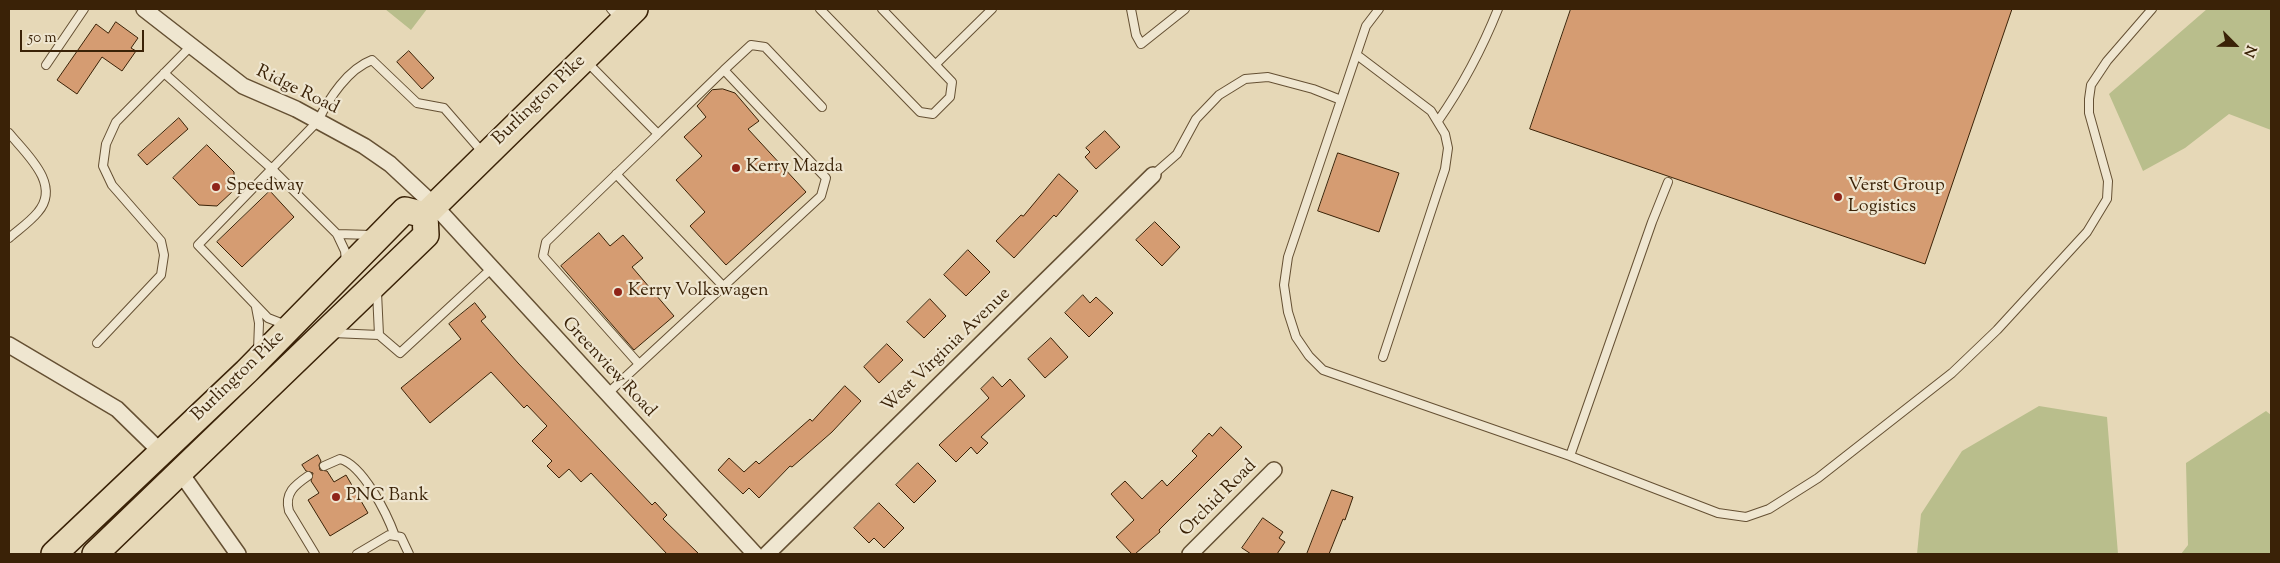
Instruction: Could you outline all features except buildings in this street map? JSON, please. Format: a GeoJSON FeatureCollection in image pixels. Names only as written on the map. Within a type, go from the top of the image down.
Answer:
{"type":"FeatureCollection","features":[{"type":"Feature","properties":{"kind":"main road","name":"Burlington Pike"},"geometry":{"type":"LineString","coordinates":[[95,554],[426,235],[429,210],[584,59],[623,13]]}},
{"type":"Feature","properties":{"kind":"main road","name":"Burlington Pike"},"geometry":{"type":"LineString","coordinates":[[54,554],[257,362],[405,210],[429,210]]}},
{"type":"Feature","properties":{"kind":"street","name":"Ridge Road"},"geometry":{"type":"LineString","coordinates":[[144,9],[244,86],[318,121],[364,146],[390,164],[429,210]]}},
{"type":"Feature","properties":{"kind":"street","name":"West Virginia Avenue"},"geometry":{"type":"LineString","coordinates":[[767,554],[1153,175]]}},
{"type":"Feature","properties":{"kind":"street","name":"Greenview Road"},"geometry":{"type":"LineString","coordinates":[[429,210],[491,269],[755,554]]}},
{"type":"Feature","properties":{"kind":"street"},"geometry":{"type":"LineString","coordinates":[[9,344],[117,409],[161,452]]}},
{"type":"Feature","properties":{"kind":"street","name":"Orchid Road"},"geometry":{"type":"LineString","coordinates":[[1190,554],[1274,470]]}},
{"type":"Feature","properties":{"kind":"street"},"geometry":{"type":"LineString","coordinates":[[180,472],[238,554]]}},
{"type":"Feature","properties":{"kind":"lane"},"geometry":{"type":"LineString","coordinates":[[46,65],[84,9]]}},
{"type":"Feature","properties":{"kind":"lane"},"geometry":{"type":"LineString","coordinates":[[820,9],[920,112],[933,114],[950,97],[952,82],[882,9]]}},
{"type":"Feature","properties":{"kind":"lane"},"geometry":{"type":"LineString","coordinates":[[936,64],[992,9]]}},
{"type":"Feature","properties":{"kind":"lane"},"geometry":{"type":"LineString","coordinates":[[1131,9],[1136,35],[1141,44],[1185,9]]}},
{"type":"Feature","properties":{"kind":"lane"},"geometry":{"type":"LineString","coordinates":[[1379,9],[1366,26],[1288,257],[1284,284],[1288,312],[1296,337],[1309,356],[1323,370],[1570,456],[1718,513],[1746,517],[1769,509],[1818,478],[1952,373],[1997,330],[2086,232],[2102,210],[2107,199],[2108,181],[2090,112],[2089,99],[2092,85],[2107,61],[2152,9]]}},
{"type":"Feature","properties":{"kind":"lane"},"geometry":{"type":"LineString","coordinates":[[1438,121],[1460,89],[1480,52],[1498,9]]}},
{"type":"Feature","properties":{"kind":"lane"},"geometry":{"type":"LineString","coordinates":[[639,364],[543,256],[546,242],[750,45],[764,47],[822,107]]}},
{"type":"Feature","properties":{"kind":"lane"},"geometry":{"type":"LineString","coordinates":[[97,343],[161,275],[164,255],[161,241],[112,186],[103,166],[106,144],[116,122],[191,46]]}},
{"type":"Feature","properties":{"kind":"lane"},"geometry":{"type":"LineString","coordinates":[[1357,55],[1431,111],[1445,134],[1448,148],[1445,169],[1383,357]]}},
{"type":"Feature","properties":{"kind":"lane"},"geometry":{"type":"LineString","coordinates":[[584,59],[658,134]]}},
{"type":"Feature","properties":{"kind":"lane"},"geometry":{"type":"LineString","coordinates":[[292,326],[268,318],[198,245],[318,121],[325,105],[362,64],[372,60],[417,103],[444,108],[485,156]]}},
{"type":"Feature","properties":{"kind":"lane"},"geometry":{"type":"LineString","coordinates":[[607,394],[821,196],[826,178],[724,70]]}},
{"type":"Feature","properties":{"kind":"lane"},"geometry":{"type":"LineString","coordinates":[[164,73],[272,169],[337,234],[344,250],[348,269]]}},
{"type":"Feature","properties":{"kind":"lane"},"geometry":{"type":"LineString","coordinates":[[1153,175],[1177,154],[1196,119],[1207,107],[1219,95],[1245,79],[1268,77],[1313,89],[1341,100]]}},
{"type":"Feature","properties":{"kind":"lane"},"geometry":{"type":"LineString","coordinates":[[9,133],[43,173],[46,192],[39,211],[9,238]]}},
{"type":"Feature","properties":{"kind":"lane"},"geometry":{"type":"LineString","coordinates":[[616,174],[723,286]]}},
{"type":"Feature","properties":{"kind":"lane"},"geometry":{"type":"LineString","coordinates":[[1570,456],[1652,222],[1668,182]]}},
{"type":"Feature","properties":{"kind":"lane"},"geometry":{"type":"LineString","coordinates":[[337,234],[366,235],[384,232]]}},
{"type":"Feature","properties":{"kind":"lane"},"geometry":{"type":"LineString","coordinates":[[324,333],[379,335],[400,353],[491,269]]}},
{"type":"Feature","properties":{"kind":"lane"},"geometry":{"type":"LineString","coordinates":[[377,282],[379,335]]}},
{"type":"Feature","properties":{"kind":"lane"},"geometry":{"type":"LineString","coordinates":[[256,307],[259,336],[257,362]]}},
{"type":"Feature","properties":{"kind":"lane"},"geometry":{"type":"LineString","coordinates":[[324,466],[340,459],[354,465],[384,509],[395,536]]}},
{"type":"Feature","properties":{"kind":"lane"},"geometry":{"type":"LineString","coordinates":[[308,476],[291,491],[287,505],[288,511],[315,554]]}},
{"type":"Feature","properties":{"kind":"lane"},"geometry":{"type":"LineString","coordinates":[[357,554],[389,535],[401,537],[409,554]]}},
{"type":"Feature","properties":{"kind":"green space"},"geometry":{"type":"Polygon","coordinates":[[[385,9],[427,9],[411,30],[385,9]]]}},
{"type":"Feature","properties":{"kind":"green space"},"geometry":{"type":"Polygon","coordinates":[[[2207,9],[2271,9],[2271,130],[2229,114],[2185,148],[2143,171],[2109,94],[2207,9]]]}},
{"type":"Feature","properties":{"kind":"green space"},"geometry":{"type":"Polygon","coordinates":[[[2039,406],[2107,417],[2118,554],[1917,554],[1921,514],[1962,451],[2039,406]]]}},
{"type":"Feature","properties":{"kind":"green space"},"geometry":{"type":"Polygon","coordinates":[[[2266,411],[2271,415],[2271,554],[2181,554],[2188,545],[2186,463],[2266,411]]]}},
{"type":"Feature","properties":{"kind":"place","name":"Kerry Mazda"},"geometry":{"type":"Point","coordinates":[736,168]}},
{"type":"Feature","properties":{"kind":"place","name":"Speedway"},"geometry":{"type":"Point","coordinates":[216,187]}},
{"type":"Feature","properties":{"kind":"place","name":"Verst Group Logistics"},"geometry":{"type":"Point","coordinates":[1838,197]}},
{"type":"Feature","properties":{"kind":"place","name":"Kerry Volkswagen"},"geometry":{"type":"Point","coordinates":[618,292]}},
{"type":"Feature","properties":{"kind":"place","name":"PNC Bank"},"geometry":{"type":"Point","coordinates":[336,497]}}]}
